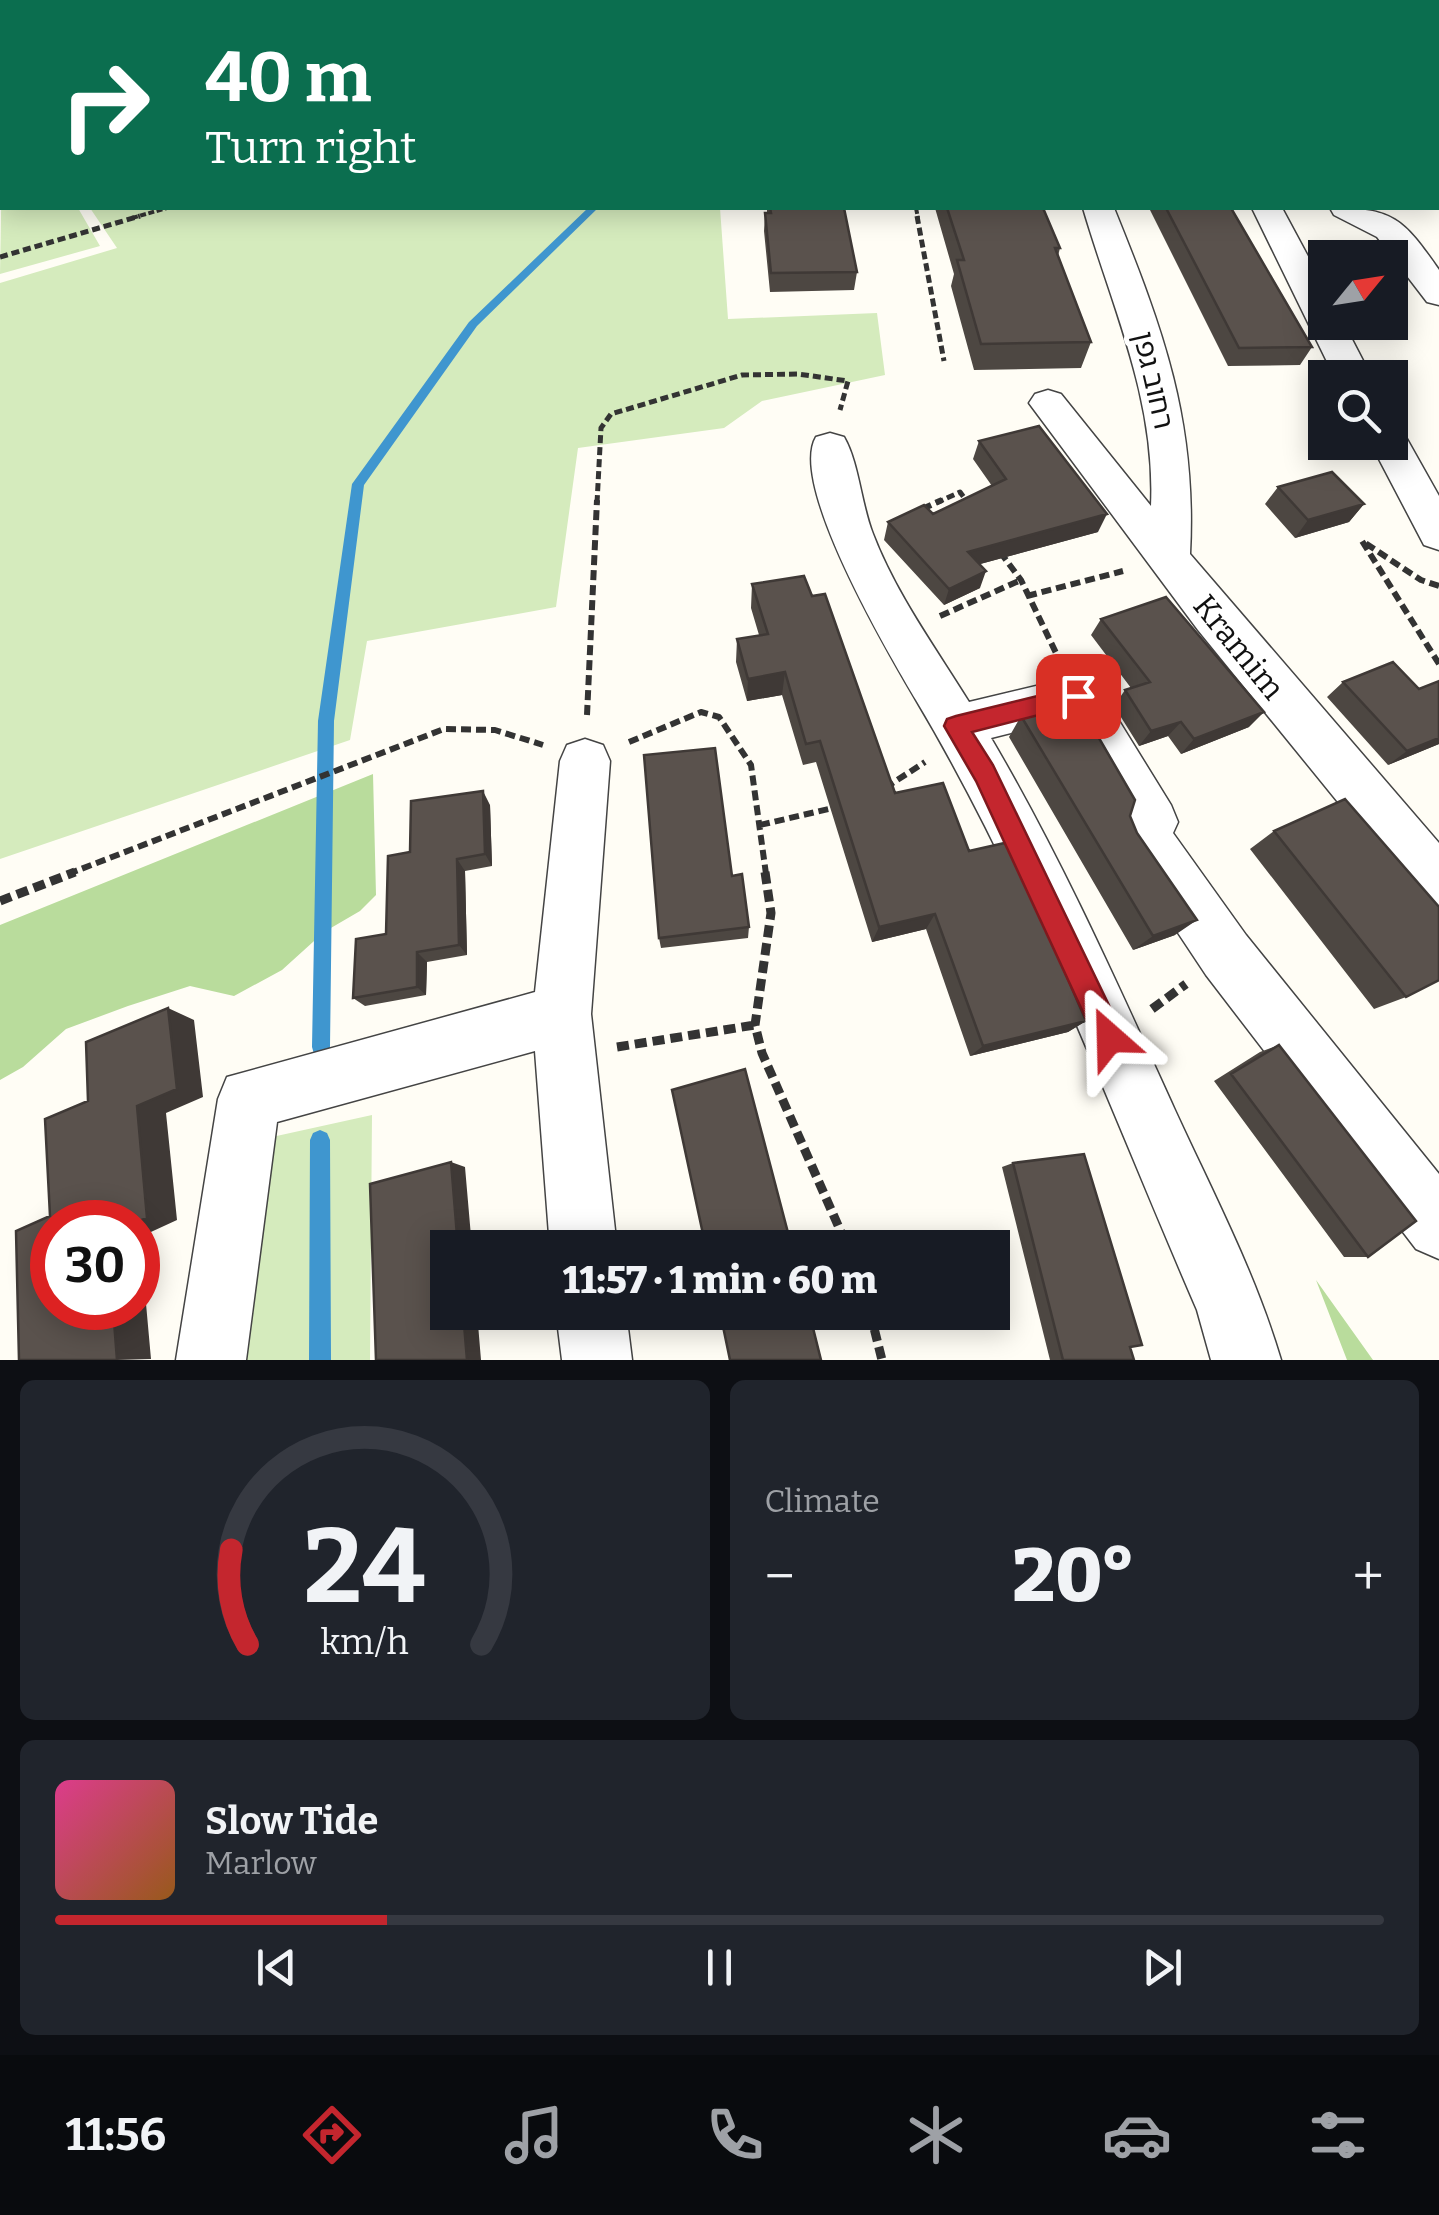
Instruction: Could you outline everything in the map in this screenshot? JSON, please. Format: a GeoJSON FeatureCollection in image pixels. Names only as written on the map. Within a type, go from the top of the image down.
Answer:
{"type":"FeatureCollection","features":[{"type":"Feature","properties":{"kind":"street","name":"רחוב גפן"},"geometry":{"type":"LineString","coordinates":[[1099,210],[1156,372],[1167,426],[1172,490],[1168,559]]}},
{"type":"Feature","properties":{"kind":"street"},"geometry":{"type":"LineString","coordinates":[[1269,210],[1344,360]]}},
{"type":"Feature","properties":{"kind":"street"},"geometry":{"type":"LineString","coordinates":[[1351,210],[1370,216],[1392,232],[1439,295]]}},
{"type":"Feature","properties":{"kind":"street","name":"Kramim"},"geometry":{"type":"LineString","coordinates":[[1048,403],[1168,559],[1439,884]]}},
{"type":"Feature","properties":{"kind":"street"},"geometry":{"type":"LineString","coordinates":[[830,446],[834,485],[854,540],[962,736],[1110,1038],[1230,1307],[1246,1360]]}},
{"type":"Feature","properties":{"kind":"street"},"geometry":{"type":"LineString","coordinates":[[1399,460],[1439,534]]}},
{"type":"Feature","properties":{"kind":"street"},"geometry":{"type":"LineString","coordinates":[[962,736],[1078,696],[1152,822],[1142,833],[1226,955],[1439,1226]]}},
{"type":"Feature","properties":{"kind":"street"},"geometry":{"type":"LineString","coordinates":[[582,1230],[564,1034],[585,761]]}},
{"type":"Feature","properties":{"kind":"street"},"geometry":{"type":"LineString","coordinates":[[211,1360],[249,1099],[564,1034]]}},
{"type":"Feature","properties":{"kind":"street"},"geometry":{"type":"LineString","coordinates":[[593,1330],[596,1360]]}},
{"type":"Feature","properties":{"kind":"path"},"geometry":{"type":"LineString","coordinates":[[0,257],[160,210]]}},
{"type":"Feature","properties":{"kind":"path"},"geometry":{"type":"LineString","coordinates":[[916,210],[944,361]]}},
{"type":"Feature","properties":{"kind":"path"},"geometry":{"type":"LineString","coordinates":[[585,761],[601,428],[610,414],[742,376],[798,374],[848,382],[830,446]]}},
{"type":"Feature","properties":{"kind":"path"},"geometry":{"type":"LineString","coordinates":[[854,540],[960,492],[971,508]]}},
{"type":"Feature","properties":{"kind":"path"},"geometry":{"type":"LineString","coordinates":[[992,540],[1021,580],[1078,696]]}},
{"type":"Feature","properties":{"kind":"path"},"geometry":{"type":"LineString","coordinates":[[1439,586],[1421,580],[1362,541],[1439,664]]}},
{"type":"Feature","properties":{"kind":"path"},"geometry":{"type":"LineString","coordinates":[[1027,596],[1168,559]]}},
{"type":"Feature","properties":{"kind":"path"},"geometry":{"type":"LineString","coordinates":[[902,632],[1021,580]]}},
{"type":"Feature","properties":{"kind":"path"},"geometry":{"type":"LineString","coordinates":[[0,902],[444,729],[500,729],[585,761],[701,712],[719,717],[751,765],[771,913],[754,1025],[762,1053],[840,1230]]}},
{"type":"Feature","properties":{"kind":"path"},"geometry":{"type":"LineString","coordinates":[[880,791],[962,736]]}},
{"type":"Feature","properties":{"kind":"path"},"geometry":{"type":"LineString","coordinates":[[760,825],[848,804]]}},
{"type":"Feature","properties":{"kind":"path"},"geometry":{"type":"LineString","coordinates":[[1110,1038],[1226,955]]}},
{"type":"Feature","properties":{"kind":"path"},"geometry":{"type":"LineString","coordinates":[[564,1034],[754,1025]]}},
{"type":"Feature","properties":{"kind":"path"},"geometry":{"type":"LineString","coordinates":[[874,1330],[882,1360]]}},
{"type":"Feature","properties":{"kind":"green space"},"geometry":{"type":"Polygon","coordinates":[[[1,210],[79,210],[100,246],[0,274],[1,210]]]}},
{"type":"Feature","properties":{"kind":"green space"},"geometry":{"type":"Polygon","coordinates":[[[91,210],[720,210],[728,319],[877,313],[885,375],[762,401],[724,428],[578,448],[556,607],[367,641],[350,740],[0,859],[0,283],[117,248],[91,210]]]}},
{"type":"Feature","properties":{"kind":"green space"},"geometry":{"type":"Polygon","coordinates":[[[373,774],[376,895],[360,911],[324,932],[282,970],[234,996],[190,986],[128,1006],[66,1029],[23,1067],[0,1080],[0,925],[373,774]]]}},
{"type":"Feature","properties":{"kind":"green space"},"geometry":{"type":"Polygon","coordinates":[[[372,1115],[370,1360],[244,1360],[272,1137],[372,1115]]]}},
{"type":"Feature","properties":{"kind":"green space"},"geometry":{"type":"Polygon","coordinates":[[[1316,1280],[1373,1360],[1347,1360],[1316,1280]]]}},
{"type":"Feature","properties":{"kind":"building"},"geometry":{"type":"Polygon","coordinates":[[[770,210],[844,210],[857,272],[771,273],[765,213],[770,210]]]}},
{"type":"Feature","properties":{"kind":"building"},"geometry":{"type":"Polygon","coordinates":[[[948,210],[1044,210],[1091,342],[981,344],[957,260],[964,260],[948,210]]]}},
{"type":"Feature","properties":{"kind":"building"},"geometry":{"type":"Polygon","coordinates":[[[1167,210],[1232,210],[1312,347],[1239,348],[1167,210]]]}},
{"type":"Feature","properties":{"kind":"building"},"geometry":{"type":"Polygon","coordinates":[[[1039,426],[1107,514],[968,552],[986,571],[949,589],[888,522],[924,505],[933,514],[1006,479],[979,441],[1039,426]]]}},
{"type":"Feature","properties":{"kind":"building"},"geometry":{"type":"Polygon","coordinates":[[[1332,472],[1364,504],[1308,520],[1278,487],[1332,472]]]}},
{"type":"Feature","properties":{"kind":"building"},"geometry":{"type":"Polygon","coordinates":[[[804,576],[812,596],[825,594],[895,793],[943,783],[969,851],[1009,842],[1086,1021],[983,1046],[935,914],[879,927],[820,741],[806,744],[785,672],[748,679],[737,639],[768,634],[752,584],[804,576]]]}},
{"type":"Feature","properties":{"kind":"building"},"geometry":{"type":"Polygon","coordinates":[[[1166,597],[1264,712],[1194,739],[1181,722],[1151,731],[1125,690],[1150,682],[1101,619],[1166,597]]]}},
{"type":"Feature","properties":{"kind":"building"},"geometry":{"type":"Polygon","coordinates":[[[1393,662],[1419,689],[1439,681],[1439,738],[1407,751],[1343,682],[1393,662]]]}},
{"type":"Feature","properties":{"kind":"building"},"geometry":{"type":"Polygon","coordinates":[[[1078,702],[1135,800],[1130,816],[1137,833],[1197,920],[1153,936],[1021,716],[1078,702]]]}},
{"type":"Feature","properties":{"kind":"building"},"geometry":{"type":"Polygon","coordinates":[[[715,748],[732,876],[742,874],[749,927],[659,938],[644,755],[715,748]]]}},
{"type":"Feature","properties":{"kind":"building"},"geometry":{"type":"Polygon","coordinates":[[[483,791],[485,854],[457,859],[459,945],[417,952],[417,987],[353,998],[356,939],[386,934],[388,856],[410,852],[411,801],[483,791]]]}},
{"type":"Feature","properties":{"kind":"building"},"geometry":{"type":"Polygon","coordinates":[[[1345,799],[1439,907],[1439,980],[1406,997],[1274,831],[1345,799]]]}},
{"type":"Feature","properties":{"kind":"building"},"geometry":{"type":"Polygon","coordinates":[[[168,1008],[177,1089],[137,1106],[145,1200],[49,1200],[45,1119],[88,1101],[86,1042],[168,1008]]]}},
{"type":"Feature","properties":{"kind":"building"},"geometry":{"type":"Polygon","coordinates":[[[1279,1045],[1416,1221],[1368,1257],[1231,1074],[1279,1045]]]}},
{"type":"Feature","properties":{"kind":"building"},"geometry":{"type":"Polygon","coordinates":[[[745,1069],[787,1230],[702,1230],[672,1090],[745,1069]]]}},
{"type":"Feature","properties":{"kind":"building"},"geometry":{"type":"Polygon","coordinates":[[[1084,1154],[1142,1345],[1130,1347],[1134,1360],[1063,1360],[1013,1163],[1084,1154]]]}},
{"type":"Feature","properties":{"kind":"building"},"geometry":{"type":"Polygon","coordinates":[[[451,1162],[457,1230],[430,1230],[430,1330],[464,1330],[467,1360],[376,1360],[370,1184],[451,1162]]]}},
{"type":"Feature","properties":{"kind":"building"},"geometry":{"type":"Polygon","coordinates":[[[30,1225],[30,1330],[115,1330],[117,1360],[19,1360],[16,1231],[30,1225]]]}},
{"type":"Feature","properties":{"kind":"building"},"geometry":{"type":"Polygon","coordinates":[[[724,1330],[814,1330],[821,1360],[730,1360],[724,1330]]]}},
{"type":"Feature","properties":{"kind":"waterway"},"geometry":{"type":"LineString","coordinates":[[321,1047],[326,721],[358,484],[473,324],[591,210]]}},
{"type":"Feature","properties":{"kind":"waterway"},"geometry":{"type":"LineString","coordinates":[[320,1140],[320,1360]]}},
{"type":"Feature","properties":{"kind":"route"},"geometry":{"type":"LineString","coordinates":[[1078,696],[956,726],[985,773],[1110,1038]]}}]}
